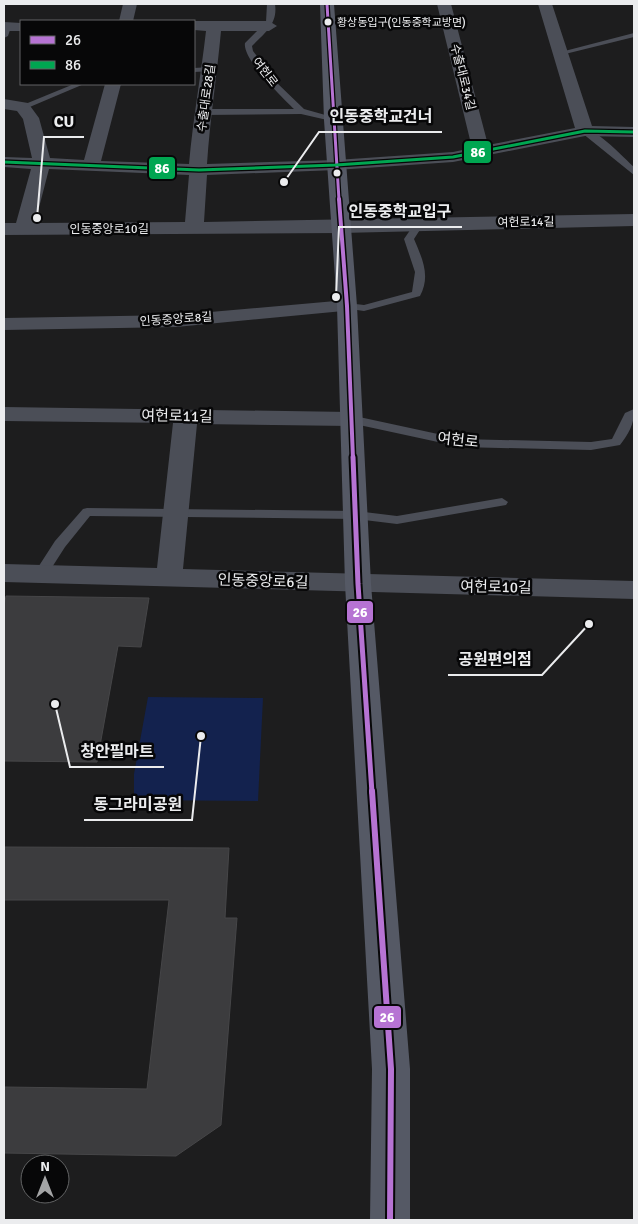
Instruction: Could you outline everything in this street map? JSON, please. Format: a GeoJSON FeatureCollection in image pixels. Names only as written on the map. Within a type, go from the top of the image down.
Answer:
{"type":"FeatureCollection","features":[{"type":"Feature","properties":{"kind":"street"},"geometry":{"type":"LineString","coordinates":[[126,20],[130,4]]}},
{"type":"Feature","properties":{"kind":"street"},"geometry":{"type":"LineString","coordinates":[[327,4],[333,120],[347,306],[358,584],[390,1069],[390,1220]]}},
{"type":"Feature","properties":{"kind":"street","name":"수출대로34길"},"geometry":{"type":"LineString","coordinates":[[444,4],[481,150]]}},
{"type":"Feature","properties":{"kind":"street"},"geometry":{"type":"LineString","coordinates":[[545,4],[585,130]]}},
{"type":"Feature","properties":{"kind":"street"},"geometry":{"type":"LineString","coordinates":[[195,26],[269,26]]}},
{"type":"Feature","properties":{"kind":"street","name":"수출대로28길"},"geometry":{"type":"LineString","coordinates":[[199,170],[202,70],[214,26]]}},
{"type":"Feature","properties":{"kind":"street"},"geometry":{"type":"LineString","coordinates":[[91,166],[113,85]]}},
{"type":"Feature","properties":{"kind":"street"},"geometry":{"type":"LineString","coordinates":[[4,104],[22,107],[31,118],[42,163],[24,229]]}},
{"type":"Feature","properties":{"kind":"street"},"geometry":{"type":"LineString","coordinates":[[4,162],[199,170],[336,165],[452,156],[585,130],[634,132]]}},
{"type":"Feature","properties":{"kind":"street"},"geometry":{"type":"LineString","coordinates":[[194,228],[199,170]]}},
{"type":"Feature","properties":{"kind":"street","name":"여헌로14길"},"geometry":{"type":"LineString","coordinates":[[341,227],[634,220]]}},
{"type":"Feature","properties":{"kind":"street","name":"인동중앙로10길"},"geometry":{"type":"LineString","coordinates":[[4,229],[341,227]]}},
{"type":"Feature","properties":{"kind":"street","name":"인동중앙로8길"},"geometry":{"type":"LineString","coordinates":[[4,324],[176,321],[347,306]]}},
{"type":"Feature","properties":{"kind":"street","name":"여헌로11길"},"geometry":{"type":"LineString","coordinates":[[4,414],[350,419]]}},
{"type":"Feature","properties":{"kind":"street"},"geometry":{"type":"LineString","coordinates":[[169,577],[186,416]]}},
{"type":"Feature","properties":{"kind":"street","name":"인동중앙로6길"},"geometry":{"type":"LineString","coordinates":[[4,573],[42,572],[358,584]]}},
{"type":"Feature","properties":{"kind":"street","name":"여헌로10길"},"geometry":{"type":"LineString","coordinates":[[358,584],[634,590]]}},
{"type":"Feature","properties":{"kind":"lane"},"geometry":{"type":"LineString","coordinates":[[269,26],[273,19],[271,4]]}},
{"type":"Feature","properties":{"kind":"lane","name":"여헌로"},"geometry":{"type":"LineString","coordinates":[[269,26],[247,47],[273,84],[301,111],[333,120]]}},
{"type":"Feature","properties":{"kind":"lane"},"geometry":{"type":"LineString","coordinates":[[561,53],[634,35]]}},
{"type":"Feature","properties":{"kind":"lane"},"geometry":{"type":"LineString","coordinates":[[22,107],[40,98],[65,92],[78,85]]}},
{"type":"Feature","properties":{"kind":"lane"},"geometry":{"type":"LineString","coordinates":[[202,112],[301,111]]}},
{"type":"Feature","properties":{"kind":"lane"},"geometry":{"type":"LineString","coordinates":[[585,130],[605,145],[634,172]]}},
{"type":"Feature","properties":{"kind":"lane"},"geometry":{"type":"LineString","coordinates":[[347,306],[364,308],[416,294],[422,280],[420,264],[409,238],[418,225]]}},
{"type":"Feature","properties":{"kind":"lane","name":"여헌로"},"geometry":{"type":"LineString","coordinates":[[350,419],[461,443],[591,446],[616,442],[622,435],[629,415],[634,412]]}},
{"type":"Feature","properties":{"kind":"lane"},"geometry":{"type":"LineString","coordinates":[[42,572],[60,544],[87,512],[356,515],[398,520],[502,502]]}},
{"type":"Feature","properties":{"kind":"shaded area"},"geometry":{"type":"Polygon","coordinates":[[[148,697],[263,698],[258,801],[134,800],[134,774],[148,697]]]}},
{"type":"Feature","properties":{"kind":"building"},"geometry":{"type":"Polygon","coordinates":[[[6,596],[149,598],[141,647],[118,646],[97,762],[4,761],[4,606],[6,596]]]}},
{"type":"Feature","properties":{"kind":"building"},"geometry":{"type":"Polygon","coordinates":[[[4,847],[229,848],[225,918],[237,918],[221,1125],[176,1156],[4,1153],[4,1087],[147,1089],[169,900],[4,900],[4,847]]]}},
{"type":"Feature","properties":{"kind":"transit line","name":"26"},"geometry":{"type":"LineString","coordinates":[[327,4],[333,120],[347,306],[358,584],[391,1069],[390,1220]]}},
{"type":"Feature","properties":{"kind":"transit line","name":"86"},"geometry":{"type":"LineString","coordinates":[[4,162],[199,170],[336,165],[453,157],[585,131],[634,132]]}},
{"type":"Feature","properties":{"kind":"place","name":"황상동입구(인동중학교방면)"},"geometry":{"type":"Point","coordinates":[328,22]}},
{"type":"Feature","properties":{"kind":"place","name":"인동중학교건너"},"geometry":{"type":"Point","coordinates":[284,182]}},
{"type":"Feature","properties":{"kind":"place","name":"CU"},"geometry":{"type":"Point","coordinates":[37,218]}},
{"type":"Feature","properties":{"kind":"place","name":"인동중학교입구"},"geometry":{"type":"Point","coordinates":[336,297]}},
{"type":"Feature","properties":{"kind":"place","name":"공원편의점"},"geometry":{"type":"Point","coordinates":[589,624]}},
{"type":"Feature","properties":{"kind":"place","name":"창안필마트"},"geometry":{"type":"Point","coordinates":[55,704]}},
{"type":"Feature","properties":{"kind":"place","name":"동그라미공원"},"geometry":{"type":"Point","coordinates":[201,736]}}]}
